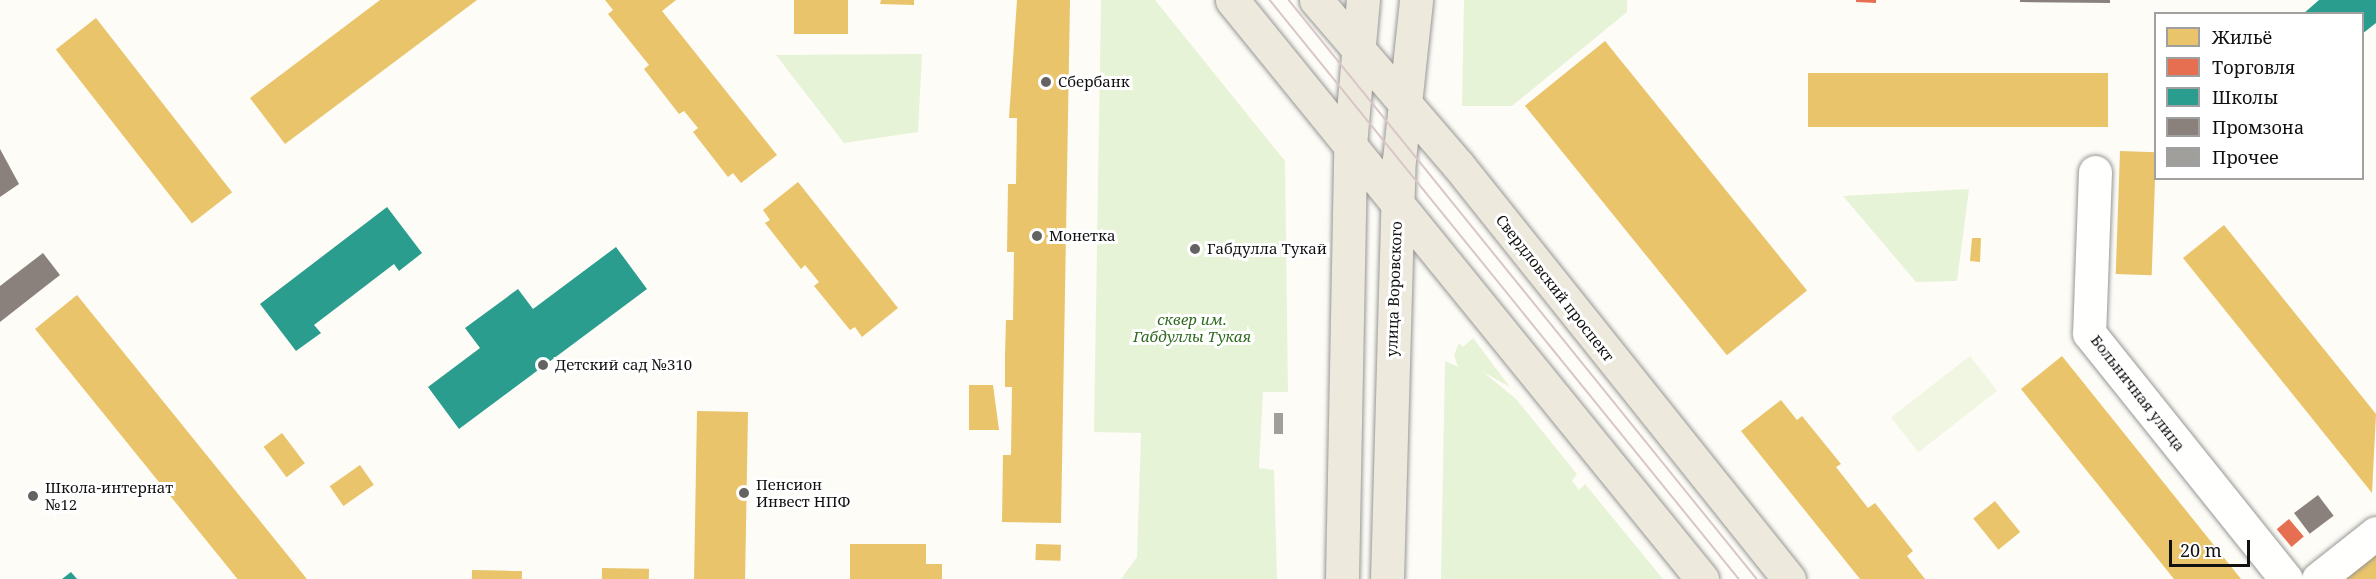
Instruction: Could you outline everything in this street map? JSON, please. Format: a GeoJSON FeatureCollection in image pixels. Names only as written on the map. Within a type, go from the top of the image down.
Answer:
{"type":"FeatureCollection","features":[{"type":"Feature","properties":{"kind":"main road"},"geometry":{"type":"LineString","coordinates":[[1232,0],[1702,579]]}},
{"type":"Feature","properties":{"kind":"main road","name":"Свердловский проспект"},"geometry":{"type":"LineString","coordinates":[[1316,0],[1405,105],[1789,579]]}},
{"type":"Feature","properties":{"kind":"main road"},"geometry":{"type":"LineString","coordinates":[[1342,579],[1350,145],[1363,0]]}},
{"type":"Feature","properties":{"kind":"main road","name":"улица Воровского"},"geometry":{"type":"LineString","coordinates":[[1387,579],[1398,202],[1416,0]]}},
{"type":"Feature","properties":{"kind":"street","name":"Больничная улица"},"geometry":{"type":"LineString","coordinates":[[2095,172],[2089,333],[2286,579]]}},
{"type":"Feature","properties":{"kind":"street"},"geometry":{"type":"LineString","coordinates":[[2318,579],[2376,533]]}},
{"type":"Feature","properties":{"kind":"green space","name":"сквер им. Габдуллы Тукая"},"geometry":{"type":"Polygon","coordinates":[[[1101,0],[1155,0],[1285,161],[1288,392],[1263,392],[1259,468],[1274,470],[1277,579],[1121,579],[1137,557],[1141,433],[1094,432],[1101,0]]]}},
{"type":"Feature","properties":{"kind":"green space"},"geometry":{"type":"Polygon","coordinates":[[[1464,0],[1627,0],[1627,12],[1512,106],[1462,106],[1464,0]]]}},
{"type":"Feature","properties":{"kind":"green space"},"geometry":{"type":"Polygon","coordinates":[[[922,54],[918,132],[844,143],[776,55],[922,54]]]}},
{"type":"Feature","properties":{"kind":"green space"},"geometry":{"type":"Polygon","coordinates":[[[1969,189],[1957,281],[1916,282],[1843,196],[1969,189]]]}},
{"type":"Feature","properties":{"kind":"green space"},"geometry":{"type":"Polygon","coordinates":[[[1473,338],[1510,387],[1483,372],[1516,399],[1577,474],[1572,481],[1579,490],[1585,484],[1663,579],[1441,579],[1445,361],[1458,367],[1454,355],[1459,343],[1463,347],[1473,338]]]}},
{"type":"Feature","properties":{"kind":"green space"},"geometry":{"type":"Polygon","coordinates":[[[1970,356],[1997,391],[1918,452],[1891,418],[1970,356]]]}},
{"type":"Feature","properties":{"kind":"building: Жильё"},"geometry":{"type":"Polygon","coordinates":[[[380,0],[477,0],[285,144],[250,98],[380,0]]]}},
{"type":"Feature","properties":{"kind":"building: Жильё"},"geometry":{"type":"Polygon","coordinates":[[[605,0],[676,0],[662,11],[777,155],[741,183],[733,173],[728,177],[693,132],[698,128],[684,111],[679,114],[644,69],[649,65],[608,14],[613,10],[605,0]]]}},
{"type":"Feature","properties":{"kind":"building: Жильё"},"geometry":{"type":"Polygon","coordinates":[[[794,0],[848,0],[848,34],[794,34],[794,0]]]}},
{"type":"Feature","properties":{"kind":"building: Жильё"},"geometry":{"type":"Polygon","coordinates":[[[881,0],[914,0],[914,5],[880,4],[881,0]]]}},
{"type":"Feature","properties":{"kind":"building: Жильё"},"geometry":{"type":"Polygon","coordinates":[[[1017,0],[1070,0],[1061,523],[1002,522],[1003,455],[1011,455],[1012,387],[1005,387],[1005,355],[1006,320],[1013,320],[1014,252],[1007,252],[1008,184],[1016,184],[1017,118],[1009,118],[1017,0]]]}},
{"type":"Feature","properties":{"kind":"building: Жильё"},"geometry":{"type":"Polygon","coordinates":[[[96,18],[232,192],[192,224],[56,49],[96,18]]]}},
{"type":"Feature","properties":{"kind":"building: Жильё"},"geometry":{"type":"Polygon","coordinates":[[[1605,41],[1807,290],[1727,355],[1525,106],[1605,41]]]}},
{"type":"Feature","properties":{"kind":"building: Жильё"},"geometry":{"type":"Polygon","coordinates":[[[1808,73],[2108,73],[2108,127],[1808,127],[1808,73]]]}},
{"type":"Feature","properties":{"kind":"building: Жильё"},"geometry":{"type":"Polygon","coordinates":[[[2120,151],[2154,152],[2152,275],[2116,274],[2120,151]]]}},
{"type":"Feature","properties":{"kind":"building: Жильё"},"geometry":{"type":"Polygon","coordinates":[[[798,182],[898,308],[862,337],[855,327],[850,330],[814,286],[819,282],[805,265],[801,269],[765,223],[770,220],[763,210],[798,182]]]}},
{"type":"Feature","properties":{"kind":"building: Жильё"},"geometry":{"type":"Polygon","coordinates":[[[2224,225],[2376,414],[2372,493],[2183,258],[2224,225]]]}},
{"type":"Feature","properties":{"kind":"building: Жильё"},"geometry":{"type":"Polygon","coordinates":[[[1972,238],[1981,238],[1980,262],[1970,261],[1972,238]]]}},
{"type":"Feature","properties":{"kind":"building: Жильё"},"geometry":{"type":"Polygon","coordinates":[[[77,295],[307,579],[237,579],[35,329],[77,295]]]}},
{"type":"Feature","properties":{"kind":"building: Жильё"},"geometry":{"type":"Polygon","coordinates":[[[2062,356],[2241,579],[2174,579],[2021,389],[2062,356]]]}},
{"type":"Feature","properties":{"kind":"building: Жильё"},"geometry":{"type":"Polygon","coordinates":[[[969,385],[993,385],[999,430],[969,430],[969,385]]]}},
{"type":"Feature","properties":{"kind":"building: Жильё"},"geometry":{"type":"Polygon","coordinates":[[[1781,400],[1797,420],[1802,416],[1841,464],[1836,467],[1868,508],[1875,503],[1913,551],[1907,556],[1925,579],[1860,579],[1741,431],[1781,400]]]}},
{"type":"Feature","properties":{"kind":"building: Жильё"},"geometry":{"type":"Polygon","coordinates":[[[697,411],[748,412],[745,579],[694,579],[697,411]]]}},
{"type":"Feature","properties":{"kind":"building: Жильё"},"geometry":{"type":"Polygon","coordinates":[[[282,433],[305,463],[287,477],[264,447],[282,433]]]}},
{"type":"Feature","properties":{"kind":"building: Жильё"},"geometry":{"type":"Polygon","coordinates":[[[360,465],[374,485],[343,506],[330,486],[360,465]]]}},
{"type":"Feature","properties":{"kind":"building: Жильё"},"geometry":{"type":"Polygon","coordinates":[[[1995,501],[2020,532],[1998,550],[1973,519],[1995,501]]]}},
{"type":"Feature","properties":{"kind":"building: Жильё"},"geometry":{"type":"Polygon","coordinates":[[[850,544],[926,544],[926,564],[942,564],[942,579],[850,579],[850,544]]]}},
{"type":"Feature","properties":{"kind":"building: Жильё"},"geometry":{"type":"Polygon","coordinates":[[[1036,544],[1061,545],[1060,561],[1035,560],[1036,544]]]}},
{"type":"Feature","properties":{"kind":"building: Жильё"},"geometry":{"type":"Polygon","coordinates":[[[2376,553],[2376,579],[2343,579],[2376,553]]]}},
{"type":"Feature","properties":{"kind":"building: Жильё"},"geometry":{"type":"Polygon","coordinates":[[[602,568],[649,569],[649,579],[602,579],[602,568]]]}},
{"type":"Feature","properties":{"kind":"building: Жильё"},"geometry":{"type":"Polygon","coordinates":[[[472,570],[522,571],[522,579],[472,579],[472,570]]]}},
{"type":"Feature","properties":{"kind":"building: Торговля"},"geometry":{"type":"Polygon","coordinates":[[[1856,0],[1876,0],[1876,3],[1856,2],[1856,0]]]}},
{"type":"Feature","properties":{"kind":"building: Торговля"},"geometry":{"type":"Polygon","coordinates":[[[2289,519],[2304,537],[2292,547],[2277,529],[2289,519]]]}},
{"type":"Feature","properties":{"kind":"building: Школы"},"geometry":{"type":"Polygon","coordinates":[[[2319,0],[2376,0],[2376,23],[2364,32],[2364,12],[2305,12],[2319,0]]]}},
{"type":"Feature","properties":{"kind":"building: Школы"},"geometry":{"type":"Polygon","coordinates":[[[387,207],[422,253],[399,271],[394,264],[314,325],[321,333],[296,351],[260,304],[387,207]]]}},
{"type":"Feature","properties":{"kind":"building: Школы"},"geometry":{"type":"Polygon","coordinates":[[[616,247],[647,289],[459,429],[428,387],[480,348],[465,328],[518,289],[533,309],[616,247]]]}},
{"type":"Feature","properties":{"kind":"building: Школы"},"geometry":{"type":"Polygon","coordinates":[[[71,572],[77,579],[62,579],[71,572]]]}},
{"type":"Feature","properties":{"kind":"building: Промзона"},"geometry":{"type":"Polygon","coordinates":[[[2020,0],[2110,0],[2110,3],[2020,2],[2020,0]]]}},
{"type":"Feature","properties":{"kind":"building: Промзона"},"geometry":{"type":"Polygon","coordinates":[[[0,149],[19,184],[0,197],[0,149]]]}},
{"type":"Feature","properties":{"kind":"building: Промзона"},"geometry":{"type":"Polygon","coordinates":[[[43,253],[60,275],[0,322],[0,286],[43,253]]]}},
{"type":"Feature","properties":{"kind":"building: Промзона"},"geometry":{"type":"Polygon","coordinates":[[[2318,495],[2334,516],[2310,534],[2294,513],[2318,495]]]}},
{"type":"Feature","properties":{"kind":"building: Прочее"},"geometry":{"type":"Polygon","coordinates":[[[1274,413],[1283,413],[1283,434],[1274,434],[1274,413]]]}},
{"type":"Feature","properties":{"kind":"tram line"},"geometry":{"type":"LineString","coordinates":[[1270,0],[1739,579]]}},
{"type":"Feature","properties":{"kind":"tram line"},"geometry":{"type":"LineString","coordinates":[[1289,0],[1757,579]]}},
{"type":"Feature","properties":{"kind":"place","name":"Сбербанк"},"geometry":{"type":"Point","coordinates":[1046,82]}},
{"type":"Feature","properties":{"kind":"place","name":"Монетка"},"geometry":{"type":"Point","coordinates":[1037,236]}},
{"type":"Feature","properties":{"kind":"place","name":"Габдулла Тукай"},"geometry":{"type":"Point","coordinates":[1195,249]}},
{"type":"Feature","properties":{"kind":"place","name":"Детский сад №310"},"geometry":{"type":"Point","coordinates":[543,365]}},
{"type":"Feature","properties":{"kind":"place","name":"Пенсион Инвест НПФ"},"geometry":{"type":"Point","coordinates":[744,493]}},
{"type":"Feature","properties":{"kind":"place","name":"Школа-интернат №12"},"geometry":{"type":"Point","coordinates":[33,496]}}]}
